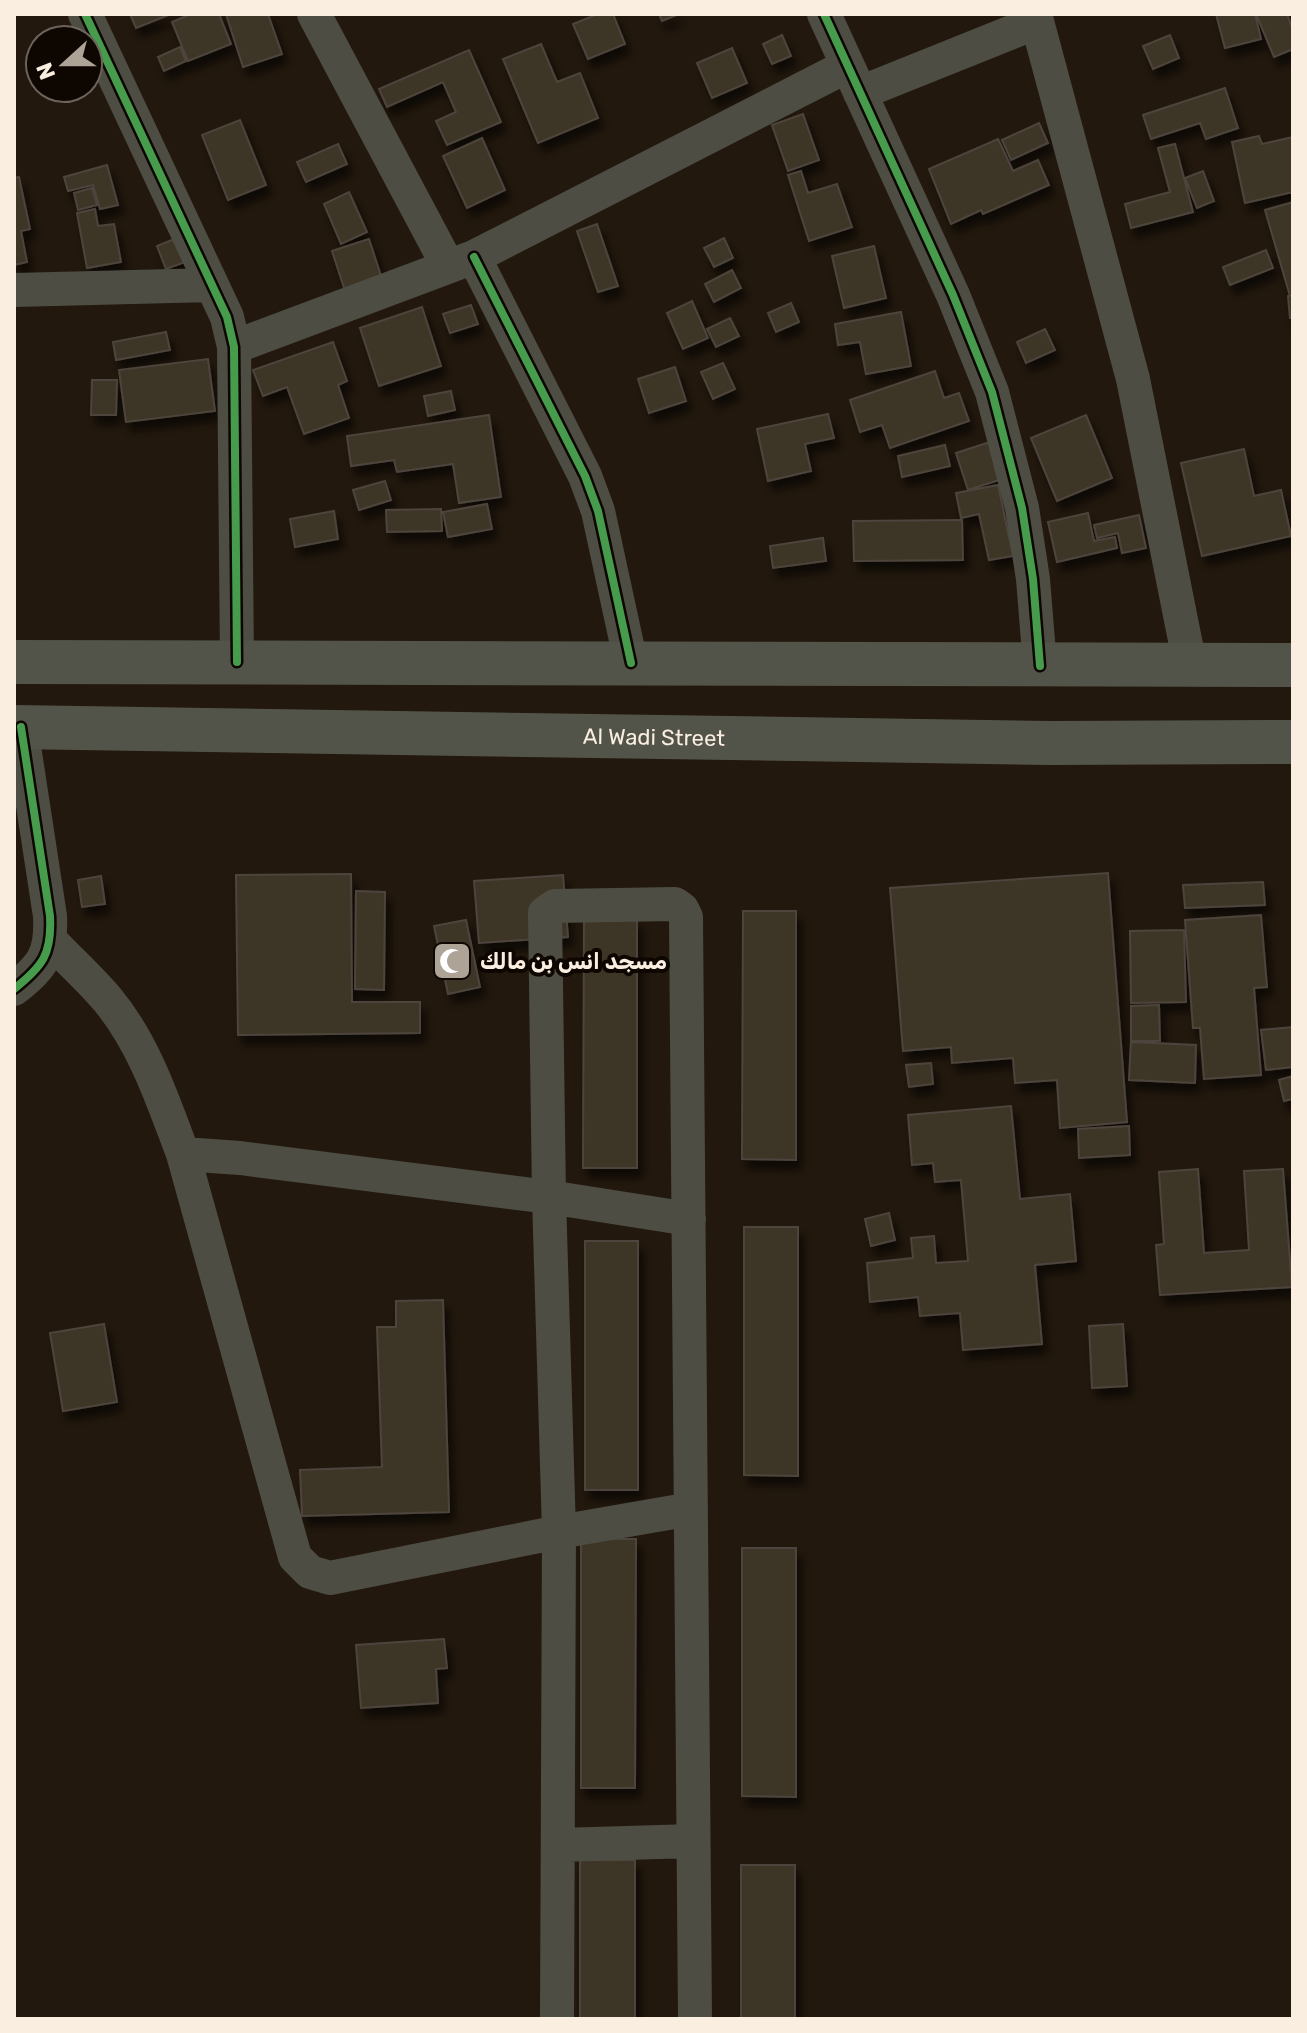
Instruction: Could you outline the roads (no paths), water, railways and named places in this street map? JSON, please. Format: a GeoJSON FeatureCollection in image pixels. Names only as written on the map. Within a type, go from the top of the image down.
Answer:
{"type":"FeatureCollection","features":[{"type":"Feature","properties":{"kind":"main road"},"geometry":{"type":"LineString","coordinates":[[14,662],[1293,665]]}},
{"type":"Feature","properties":{"kind":"main road","name":"Al Wadi Street"},"geometry":{"type":"LineString","coordinates":[[18,727],[1050,743],[1293,742]]}},
{"type":"Feature","properties":{"kind":"street"},"geometry":{"type":"LineString","coordinates":[[85,14],[227,317],[234,347],[237,662]]}},
{"type":"Feature","properties":{"kind":"street"},"geometry":{"type":"LineString","coordinates":[[314,14],[585,476],[598,511],[631,663]]}},
{"type":"Feature","properties":{"kind":"street"},"geometry":{"type":"LineString","coordinates":[[824,14],[953,295],[992,392],[1022,508],[1033,579],[1040,666]]}},
{"type":"Feature","properties":{"kind":"street"},"geometry":{"type":"LineString","coordinates":[[234,347],[461,262],[854,80],[1036,18],[1133,379],[1190,665]]}},
{"type":"Feature","properties":{"kind":"street"},"geometry":{"type":"LineString","coordinates":[[14,290],[212,285]]}},
{"type":"Feature","properties":{"kind":"street"},"geometry":{"type":"LineString","coordinates":[[14,989],[43,963],[51,941],[50,916],[18,727]]}},
{"type":"Feature","properties":{"kind":"street"},"geometry":{"type":"LineString","coordinates":[[557,2019],[559,1532],[549,1197],[545,913],[555,906],[675,904],[686,917],[695,2019]]}},
{"type":"Feature","properties":{"kind":"street"},"geometry":{"type":"LineString","coordinates":[[51,941],[108,1001],[132,1036],[154,1078],[183,1154],[295,1557],[310,1572],[330,1578],[691,1509]]}},
{"type":"Feature","properties":{"kind":"street"},"geometry":{"type":"LineString","coordinates":[[183,1154],[240,1158],[549,1197],[689,1219]]}},
{"type":"Feature","properties":{"kind":"street"},"geometry":{"type":"LineString","coordinates":[[559,1845],[693,1841]]}},
{"type":"Feature","properties":{"kind":"place","name":"مسجد انس بن مالك"},"geometry":{"type":"Point","coordinates":[452,961]}}]}
